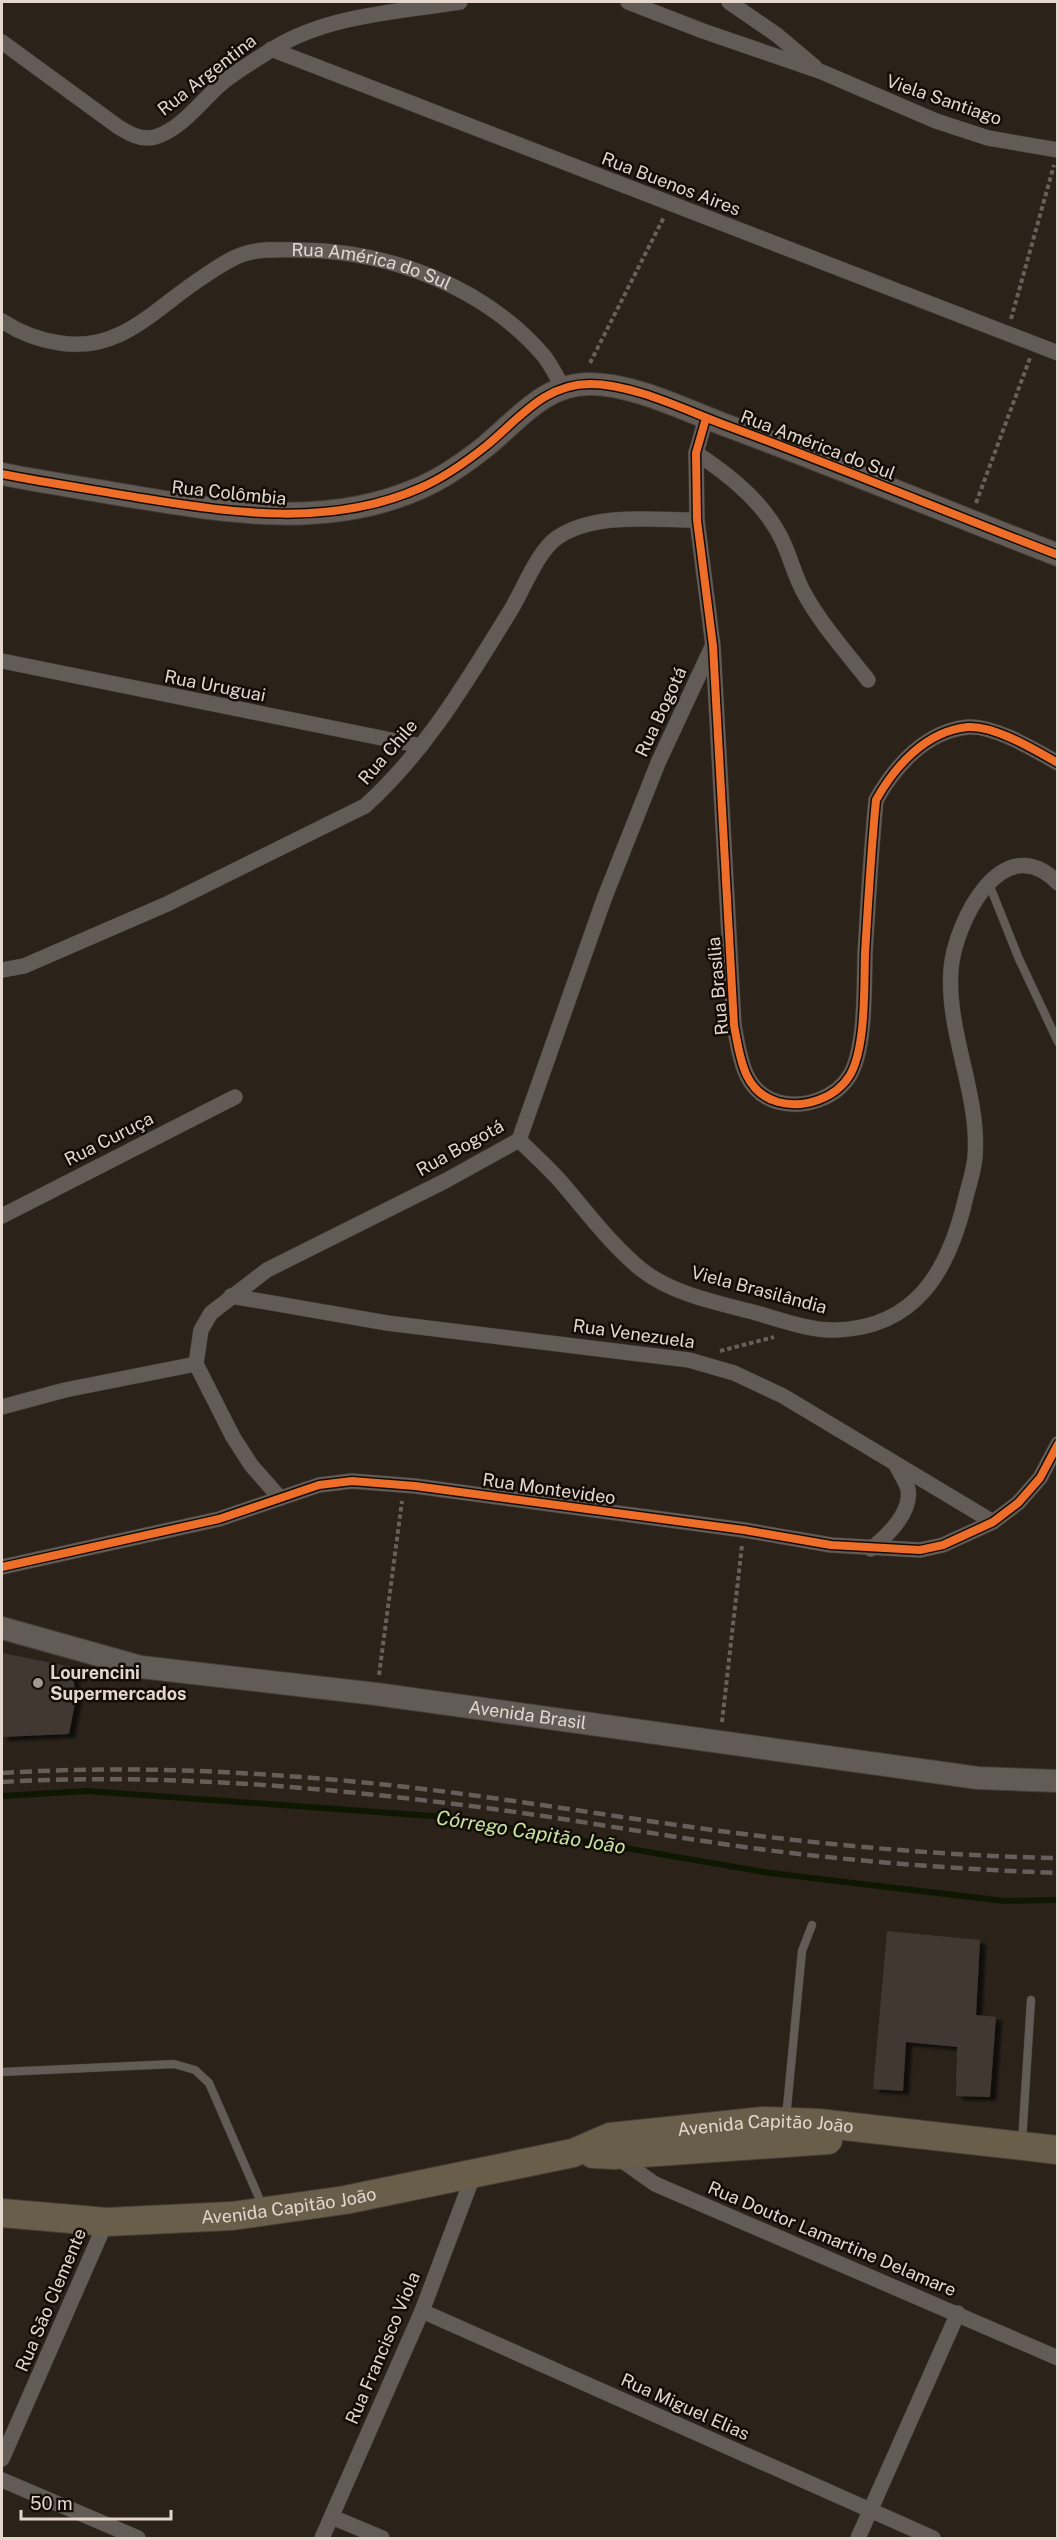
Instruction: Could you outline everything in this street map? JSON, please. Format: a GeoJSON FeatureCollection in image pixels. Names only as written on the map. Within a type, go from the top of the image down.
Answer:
{"type":"FeatureCollection","features":[{"type":"Feature","properties":{"kind":"highway","name":"Avenida Capitão João"},"geometry":{"type":"LineString","coordinates":[[2,2213],[106,2222],[232,2216],[345,2200],[475,2171],[712,2125],[786,2122],[1058,2150]]}},
{"type":"Feature","properties":{"kind":"highway","name":"Avenida Capitão João"},"geometry":{"type":"LineString","coordinates":[[612,2146],[891,2133]]}},
{"type":"Feature","properties":{"kind":"street","name":"Rua Argentina"},"geometry":{"type":"LineString","coordinates":[[2,42],[117,126],[134,136],[153,138],[170,130],[224,82],[271,50],[325,26],[460,2]]}},
{"type":"Feature","properties":{"kind":"street","name":"Viela Santiago"},"geometry":{"type":"LineString","coordinates":[[628,2],[714,35],[822,72],[936,122],[988,138],[1058,152]]}},
{"type":"Feature","properties":{"kind":"street","name":"Viela Santiago"},"geometry":{"type":"LineString","coordinates":[[729,2],[777,35],[822,72]]}},
{"type":"Feature","properties":{"kind":"street","name":"Rua Buenos Aires"},"geometry":{"type":"LineString","coordinates":[[271,50],[1058,353]]}},
{"type":"Feature","properties":{"kind":"street","name":"Rua América do Sul"},"geometry":{"type":"LineString","coordinates":[[2,321],[42,340],[89,346],[111,340],[145,320],[217,267],[246,253],[274,250],[347,254],[400,264],[458,289],[508,322],[571,386],[609,386],[633,392],[706,418],[1058,555]]}},
{"type":"Feature","properties":{"kind":"street","name":"Rua Colômbia"},"geometry":{"type":"LineString","coordinates":[[2,474],[215,510],[276,515],[331,512],[393,498],[450,472],[486,446],[544,396],[571,386]]}},
{"type":"Feature","properties":{"kind":"street","name":"Rua Brasília"},"geometry":{"type":"LineString","coordinates":[[706,418],[696,453],[697,520],[713,646],[734,1025],[745,1071],[752,1087],[764,1097],[782,1103],[811,1102],[832,1095],[851,1073],[861,1035],[876,800],[889,776],[918,748],[943,734],[969,727],[999,734],[1032,748],[1058,763]]}},
{"type":"Feature","properties":{"kind":"street"},"geometry":{"type":"LineString","coordinates":[[696,453],[722,470],[760,507],[784,543],[810,601],[868,680]]}},
{"type":"Feature","properties":{"kind":"street","name":"Rua Chile"},"geometry":{"type":"LineString","coordinates":[[2,970],[24,966],[138,917],[339,821],[365,806],[387,786],[446,715],[522,593],[535,565],[556,538],[575,529],[608,521],[697,520]]}},
{"type":"Feature","properties":{"kind":"street","name":"Rua Bogotá"},"geometry":{"type":"LineString","coordinates":[[196,1364],[201,1330],[211,1313],[267,1269],[445,1181],[519,1140],[608,888],[658,763],[713,646]]}},
{"type":"Feature","properties":{"kind":"street","name":"Rua Uruguai"},"geometry":{"type":"LineString","coordinates":[[2,662],[421,746]]}},
{"type":"Feature","properties":{"kind":"street","name":"Viela Brasilândia"},"geometry":{"type":"LineString","coordinates":[[519,1140],[560,1180],[598,1226],[643,1270],[661,1282],[728,1305],[834,1330],[862,1327],[888,1319],[920,1298],[939,1274],[961,1217],[975,1157],[971,1110],[955,1020],[951,969],[964,921],[988,882],[1007,870],[1020,866],[1033,867],[1058,883]]}},
{"type":"Feature","properties":{"kind":"street","name":"Rua Curuça"},"geometry":{"type":"LineString","coordinates":[[2,1216],[235,1097]]}},
{"type":"Feature","properties":{"kind":"street","name":"Rua Venezuela"},"geometry":{"type":"LineString","coordinates":[[231,1296],[387,1323],[688,1360],[734,1373],[783,1396],[897,1467],[993,1522]]}},
{"type":"Feature","properties":{"kind":"street"},"geometry":{"type":"LineString","coordinates":[[2,1407],[65,1390],[196,1364],[233,1437],[251,1465],[280,1498]]}},
{"type":"Feature","properties":{"kind":"street","name":"Rua Montevideo"},"geometry":{"type":"LineString","coordinates":[[2,1566],[135,1540],[219,1519],[334,1482],[404,1485],[871,1549],[920,1550],[943,1545],[993,1522],[1018,1503],[1040,1478],[1058,1444]]}},
{"type":"Feature","properties":{"kind":"street"},"geometry":{"type":"LineString","coordinates":[[871,1549],[889,1534],[903,1514],[908,1490],[897,1467]]}},
{"type":"Feature","properties":{"kind":"street","name":"Avenida Brasil"},"geometry":{"type":"LineString","coordinates":[[2,1628],[141,1667],[376,1694],[978,1778],[1058,1781]]}},
{"type":"Feature","properties":{"kind":"street","name":"Rua Doutor Lamartine Delamare"},"geometry":{"type":"LineString","coordinates":[[612,2146],[637,2174],[664,2188],[1058,2358]]}},
{"type":"Feature","properties":{"kind":"street","name":"Rua Francisco Viola"},"geometry":{"type":"LineString","coordinates":[[322,2538],[422,2311],[475,2171]]}},
{"type":"Feature","properties":{"kind":"street","name":"Rua São Clemente"},"geometry":{"type":"LineString","coordinates":[[2,2459],[106,2222]]}},
{"type":"Feature","properties":{"kind":"street","name":"Rua Miguel Elias"},"geometry":{"type":"LineString","coordinates":[[422,2311],[933,2538]]}},
{"type":"Feature","properties":{"kind":"street"},"geometry":{"type":"LineString","coordinates":[[858,2538],[958,2313]]}},
{"type":"Feature","properties":{"kind":"street"},"geometry":{"type":"LineString","coordinates":[[2,2481],[138,2538]]}},
{"type":"Feature","properties":{"kind":"street"},"geometry":{"type":"LineString","coordinates":[[332,2517],[382,2538]]}},
{"type":"Feature","properties":{"kind":"lane"},"geometry":{"type":"LineString","coordinates":[[988,882],[1019,959],[1058,1042]]}},
{"type":"Feature","properties":{"kind":"lane"},"geometry":{"type":"LineString","coordinates":[[786,2122],[802,1951],[812,1925]]}},
{"type":"Feature","properties":{"kind":"lane"},"geometry":{"type":"LineString","coordinates":[[1021,2146],[1031,2000]]}},
{"type":"Feature","properties":{"kind":"lane"},"geometry":{"type":"LineString","coordinates":[[2,2072],[174,2064],[195,2070],[209,2083],[265,2211]]}},
{"type":"Feature","properties":{"kind":"path"},"geometry":{"type":"LineString","coordinates":[[1006,334],[1058,152]]}},
{"type":"Feature","properties":{"kind":"path"},"geometry":{"type":"LineString","coordinates":[[571,386],[671,204]]}},
{"type":"Feature","properties":{"kind":"path"},"geometry":{"type":"LineString","coordinates":[[981,492],[1035,345]]}},
{"type":"Feature","properties":{"kind":"path"},"geometry":{"type":"LineString","coordinates":[[688,1360],[780,1336]]}},
{"type":"Feature","properties":{"kind":"path"},"geometry":{"type":"LineString","coordinates":[[376,1694],[404,1485]]}},
{"type":"Feature","properties":{"kind":"path"},"geometry":{"type":"LineString","coordinates":[[719,1741],[744,1530]]}},
{"type":"Feature","properties":{"kind":"building","name":"Lourencini Supermercados"},"geometry":{"type":"Polygon","coordinates":[[[2,1653],[72,1667],[76,1698],[69,1734],[2,1737],[2,1653]]]}},
{"type":"Feature","properties":{"kind":"building"},"geometry":{"type":"Polygon","coordinates":[[[887,1931],[980,1940],[976,2015],[996,2017],[990,2097],[956,2096],[957,2047],[906,2042],[903,2091],[873,2089],[887,1931]]]}},
{"type":"Feature","properties":{"kind":"waterway","name":"Córrego Capitão João"},"geometry":{"type":"LineString","coordinates":[[2,1796],[87,1791],[446,1817],[770,1873],[1004,1901],[1058,1900]]}},
{"type":"Feature","properties":{"kind":"railway"},"geometry":{"type":"LineString","coordinates":[[2,1773],[128,1770],[295,1777],[435,1790],[810,1842],[934,1853],[1058,1858]]}},
{"type":"Feature","properties":{"kind":"railway"},"geometry":{"type":"LineString","coordinates":[[2,1782],[123,1779],[305,1788],[486,1808],[727,1845],[808,1855],[933,1866],[1058,1873]]}},
{"type":"Feature","properties":{"kind":"cycle path"},"geometry":{"type":"LineString","coordinates":[[2,474],[176,504],[246,512],[282,514],[352,509],[386,501],[437,479],[478,452],[546,396],[574,386],[607,385],[659,399],[1058,555]]}},
{"type":"Feature","properties":{"kind":"cycle path"},"geometry":{"type":"LineString","coordinates":[[706,418],[696,453],[697,520],[713,646],[734,1025],[741,1061],[750,1082],[757,1090],[778,1102],[809,1103],[837,1090],[850,1075],[862,1033],[866,935],[876,800],[902,763],[913,752],[939,735],[968,727],[978,727],[1002,734],[1058,763]]}},
{"type":"Feature","properties":{"kind":"cycle path"},"geometry":{"type":"LineString","coordinates":[[2,1567],[219,1519],[319,1485],[352,1481],[415,1486],[744,1530],[831,1545],[920,1550],[943,1545],[993,1522],[1018,1503],[1040,1478],[1058,1444]]}},
{"type":"Feature","properties":{"kind":"place","name":"Lourencini Supermercados"},"geometry":{"type":"Point","coordinates":[38,1683]}}]}
